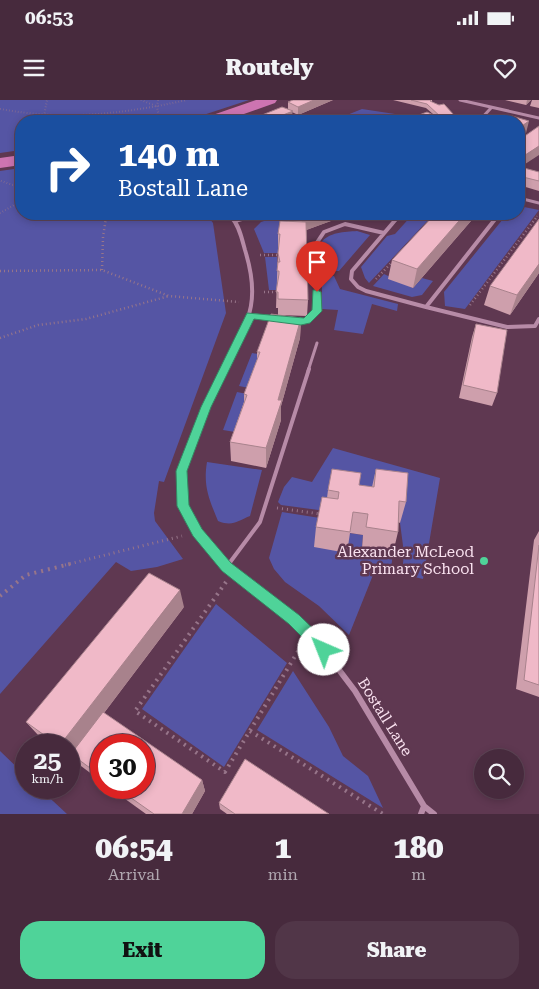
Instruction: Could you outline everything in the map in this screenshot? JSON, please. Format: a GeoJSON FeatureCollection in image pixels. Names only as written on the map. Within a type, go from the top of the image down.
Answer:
{"type":"FeatureCollection","features":[{"type":"Feature","properties":{"kind":"main road"},"geometry":{"type":"LineString","coordinates":[[227,115],[270,100]]}},
{"type":"Feature","properties":{"kind":"main road"},"geometry":{"type":"LineString","coordinates":[[0,163],[15,161]]}},
{"type":"Feature","properties":{"kind":"street"},"geometry":{"type":"LineString","coordinates":[[460,100],[525,115]]}},
{"type":"Feature","properties":{"kind":"street"},"geometry":{"type":"LineString","coordinates":[[485,115],[491,108]]}},
{"type":"Feature","properties":{"kind":"street"},"geometry":{"type":"LineString","coordinates":[[525,115],[539,118]]}},
{"type":"Feature","properties":{"kind":"street"},"geometry":{"type":"LineString","coordinates":[[525,200],[539,204]]}},
{"type":"Feature","properties":{"kind":"street"},"geometry":{"type":"LineString","coordinates":[[395,220],[352,271],[351,279],[358,287],[366,291],[507,327],[535,326],[539,319]]}},
{"type":"Feature","properties":{"kind":"street"},"geometry":{"type":"LineString","coordinates":[[426,307],[495,220]]}},
{"type":"Feature","properties":{"kind":"street","name":"Bostall Lane"},"geometry":{"type":"LineString","coordinates":[[234,221],[251,268],[254,286],[250,315],[206,407],[182,471],[183,506],[198,532],[227,567],[283,610],[324,650],[355,691],[424,806],[434,814]]}},
{"type":"Feature","properties":{"kind":"street"},"geometry":{"type":"LineString","coordinates":[[293,321],[307,320],[317,311],[316,244],[324,232],[345,224],[384,232]]}},
{"type":"Feature","properties":{"kind":"street"},"geometry":{"type":"LineString","coordinates":[[250,315],[284,320]]}},
{"type":"Feature","properties":{"kind":"street"},"geometry":{"type":"LineString","coordinates":[[421,814],[424,806]]}},
{"type":"Feature","properties":{"kind":"lane"},"geometry":{"type":"LineString","coordinates":[[227,567],[260,522],[317,343]]}},
{"type":"Feature","properties":{"kind":"path"},"geometry":{"type":"LineString","coordinates":[[44,115],[47,100]]}},
{"type":"Feature","properties":{"kind":"path"},"geometry":{"type":"LineString","coordinates":[[141,100],[157,107]]}},
{"type":"Feature","properties":{"kind":"path"},"geometry":{"type":"LineString","coordinates":[[158,100],[159,115]]}},
{"type":"Feature","properties":{"kind":"path"},"geometry":{"type":"LineString","coordinates":[[103,115],[157,107],[187,100]]}},
{"type":"Feature","properties":{"kind":"path"},"geometry":{"type":"LineString","coordinates":[[0,109],[38,115]]}},
{"type":"Feature","properties":{"kind":"path"},"geometry":{"type":"LineString","coordinates":[[0,181],[15,186]]}},
{"type":"Feature","properties":{"kind":"path"},"geometry":{"type":"LineString","coordinates":[[0,213],[15,204]]}},
{"type":"Feature","properties":{"kind":"path"},"geometry":{"type":"LineString","coordinates":[[462,316],[539,214]]}},
{"type":"Feature","properties":{"kind":"path"},"geometry":{"type":"LineString","coordinates":[[102,270],[103,238],[106,220]]}},
{"type":"Feature","properties":{"kind":"path"},"geometry":{"type":"LineString","coordinates":[[269,255],[280,255]]}},
{"type":"Feature","properties":{"kind":"path"},"geometry":{"type":"LineString","coordinates":[[366,291],[396,258]]}},
{"type":"Feature","properties":{"kind":"path"},"geometry":{"type":"LineString","coordinates":[[388,265],[393,267]]}},
{"type":"Feature","properties":{"kind":"path"},"geometry":{"type":"LineString","coordinates":[[0,271],[102,270],[169,296],[252,303]]}},
{"type":"Feature","properties":{"kind":"path"},"geometry":{"type":"LineString","coordinates":[[267,292],[279,292]]}},
{"type":"Feature","properties":{"kind":"path"},"geometry":{"type":"LineString","coordinates":[[0,338],[38,325],[86,318],[169,296]]}},
{"type":"Feature","properties":{"kind":"path"},"geometry":{"type":"LineString","coordinates":[[265,506],[327,516]]}},
{"type":"Feature","properties":{"kind":"path"},"geometry":{"type":"LineString","coordinates":[[0,596],[26,575],[198,532]]}},
{"type":"Feature","properties":{"kind":"path"},"geometry":{"type":"LineString","coordinates":[[233,572],[135,711],[225,772],[309,634]]}},
{"type":"Feature","properties":{"kind":"path"},"geometry":{"type":"LineString","coordinates":[[250,731],[383,814]]}},
{"type":"Feature","properties":{"kind":"shaded area"},"geometry":{"type":"Polygon","coordinates":[[[0,100],[249,100],[203,115],[15,115],[15,151],[0,153],[0,100]]]}},
{"type":"Feature","properties":{"kind":"shaded area"},"geometry":{"type":"Polygon","coordinates":[[[362,109],[402,115],[347,115],[362,109]]]}},
{"type":"Feature","properties":{"kind":"shaded area"},"geometry":{"type":"Polygon","coordinates":[[[15,169],[15,220],[211,220],[213,223],[226,313],[164,482],[159,481],[154,513],[155,521],[183,559],[157,567],[131,571],[116,562],[0,694],[0,171],[15,169]]]}},
{"type":"Feature","properties":{"kind":"shaded area"},"geometry":{"type":"Polygon","coordinates":[[[525,207],[539,210],[465,309],[445,306],[444,292],[502,220],[525,220],[525,207]]]}},
{"type":"Feature","properties":{"kind":"shaded area"},"geometry":{"type":"Polygon","coordinates":[[[267,220],[288,220],[290,222],[280,253],[264,253],[254,229],[261,222],[267,220]]]}},
{"type":"Feature","properties":{"kind":"shaded area"},"geometry":{"type":"Polygon","coordinates":[[[408,220],[428,220],[369,283],[361,267],[387,236],[395,234],[408,220]]]}},
{"type":"Feature","properties":{"kind":"shaded area"},"geometry":{"type":"Polygon","coordinates":[[[357,231],[370,235],[339,271],[323,271],[321,243],[324,239],[337,233],[357,231]]]}},
{"type":"Feature","properties":{"kind":"shaded area"},"geometry":{"type":"Polygon","coordinates":[[[265,257],[277,257],[279,290],[269,290],[265,257]]]}},
{"type":"Feature","properties":{"kind":"shaded area"},"geometry":{"type":"Polygon","coordinates":[[[384,274],[413,288],[422,278],[433,281],[422,295],[412,297],[373,286],[384,274]]]}},
{"type":"Feature","properties":{"kind":"shaded area"},"geometry":{"type":"Polygon","coordinates":[[[334,276],[340,289],[398,304],[397,311],[372,304],[363,334],[334,330],[338,310],[322,309],[322,277],[334,276]]]}},
{"type":"Feature","properties":{"kind":"shaded area"},"geometry":{"type":"Polygon","coordinates":[[[252,353],[263,355],[254,389],[239,386],[252,353]]]}},
{"type":"Feature","properties":{"kind":"shaded area"},"geometry":{"type":"Polygon","coordinates":[[[237,392],[252,395],[241,433],[223,430],[237,392]]]}},
{"type":"Feature","properties":{"kind":"shaded area"},"geometry":{"type":"Polygon","coordinates":[[[333,448],[440,478],[423,579],[402,574],[404,553],[400,523],[403,495],[326,511],[281,505],[278,502],[284,487],[292,477],[312,482],[333,448]]]}},
{"type":"Feature","properties":{"kind":"shaded area"},"geometry":{"type":"Polygon","coordinates":[[[207,462],[262,470],[250,516],[231,523],[218,521],[206,485],[207,462]]]}},
{"type":"Feature","properties":{"kind":"shaded area"},"geometry":{"type":"Polygon","coordinates":[[[282,512],[320,518],[349,533],[363,535],[362,548],[393,553],[391,569],[377,565],[349,635],[319,606],[285,582],[274,569],[269,558],[282,512]]]}},
{"type":"Feature","properties":{"kind":"shaded area"},"geometry":{"type":"Polygon","coordinates":[[[216,604],[287,663],[224,767],[142,709],[216,604]]]}},
{"type":"Feature","properties":{"kind":"shaded area"},"geometry":{"type":"Polygon","coordinates":[[[293,671],[329,727],[343,756],[368,776],[383,808],[257,730],[293,671]]]}},
{"type":"Feature","properties":{"kind":"shaded area"},"geometry":{"type":"Polygon","coordinates":[[[0,751],[15,765],[15,799],[51,799],[67,814],[0,814],[0,751]]]}},
{"type":"Feature","properties":{"kind":"building"},"geometry":{"type":"Polygon","coordinates":[[[293,100],[314,100],[298,107],[288,102],[293,100]]]}},
{"type":"Feature","properties":{"kind":"building"},"geometry":{"type":"Polygon","coordinates":[[[411,100],[431,100],[439,105],[444,104],[454,115],[439,115],[427,104],[411,100]]]}},
{"type":"Feature","properties":{"kind":"building"},"geometry":{"type":"Polygon","coordinates":[[[282,107],[293,111],[283,115],[262,115],[282,107]]]}},
{"type":"Feature","properties":{"kind":"building"},"geometry":{"type":"Polygon","coordinates":[[[427,112],[434,115],[419,115],[427,112]]]}},
{"type":"Feature","properties":{"kind":"building"},"geometry":{"type":"Polygon","coordinates":[[[539,126],[539,146],[525,155],[525,136],[539,126]]]}},
{"type":"Feature","properties":{"kind":"building"},"geometry":{"type":"Polygon","coordinates":[[[525,168],[539,172],[539,181],[525,178],[525,168]]]}},
{"type":"Feature","properties":{"kind":"building"},"geometry":{"type":"Polygon","coordinates":[[[539,219],[539,264],[517,295],[490,286],[539,219]]]}},
{"type":"Feature","properties":{"kind":"building"},"geometry":{"type":"Polygon","coordinates":[[[429,220],[460,220],[417,269],[392,260],[429,220]]]}},
{"type":"Feature","properties":{"kind":"building"},"geometry":{"type":"Polygon","coordinates":[[[280,221],[306,222],[308,300],[278,299],[278,292],[276,292],[279,274],[279,271],[277,271],[278,262],[280,262],[278,253],[280,234],[278,234],[280,221]]]}},
{"type":"Feature","properties":{"kind":"building"},"geometry":{"type":"Polygon","coordinates":[[[271,314],[301,318],[278,400],[282,400],[266,448],[230,442],[247,395],[244,394],[260,352],[257,352],[271,314]]]}},
{"type":"Feature","properties":{"kind":"building"},"geometry":{"type":"Polygon","coordinates":[[[476,324],[507,330],[497,393],[463,385],[476,324]]]}},
{"type":"Feature","properties":{"kind":"building"},"geometry":{"type":"Polygon","coordinates":[[[332,469],[361,473],[359,485],[374,487],[376,469],[408,473],[406,502],[399,501],[398,532],[366,527],[368,514],[353,512],[350,532],[316,527],[322,497],[338,499],[339,492],[328,490],[332,469]]]}},
{"type":"Feature","properties":{"kind":"building"},"geometry":{"type":"Polygon","coordinates":[[[539,545],[539,685],[524,680],[539,545]]]}},
{"type":"Feature","properties":{"kind":"building"},"geometry":{"type":"Polygon","coordinates":[[[149,573],[180,590],[69,734],[43,734],[26,722],[149,573]]]}},
{"type":"Feature","properties":{"kind":"building"},"geometry":{"type":"Polygon","coordinates":[[[103,712],[135,734],[90,734],[90,768],[80,761],[80,742],[103,712]]]}},
{"type":"Feature","properties":{"kind":"building"},"geometry":{"type":"Polygon","coordinates":[[[155,748],[202,780],[182,814],[154,814],[133,799],[155,799],[155,748]]]}},
{"type":"Feature","properties":{"kind":"building"},"geometry":{"type":"Polygon","coordinates":[[[245,759],[329,814],[235,814],[219,803],[245,759]]]}},
{"type":"Feature","properties":{"kind":"place","name":"Alexander McLeod Primary School"},"geometry":{"type":"Point","coordinates":[484,561]}},
{"type":"Feature","properties":{"kind":"route"},"geometry":{"type":"LineString","coordinates":[[317,292],[317,311],[315,315],[307,320],[301,322],[250,315],[206,407],[182,471],[183,506],[198,532],[227,567],[294,619],[324,650]]}}]}
